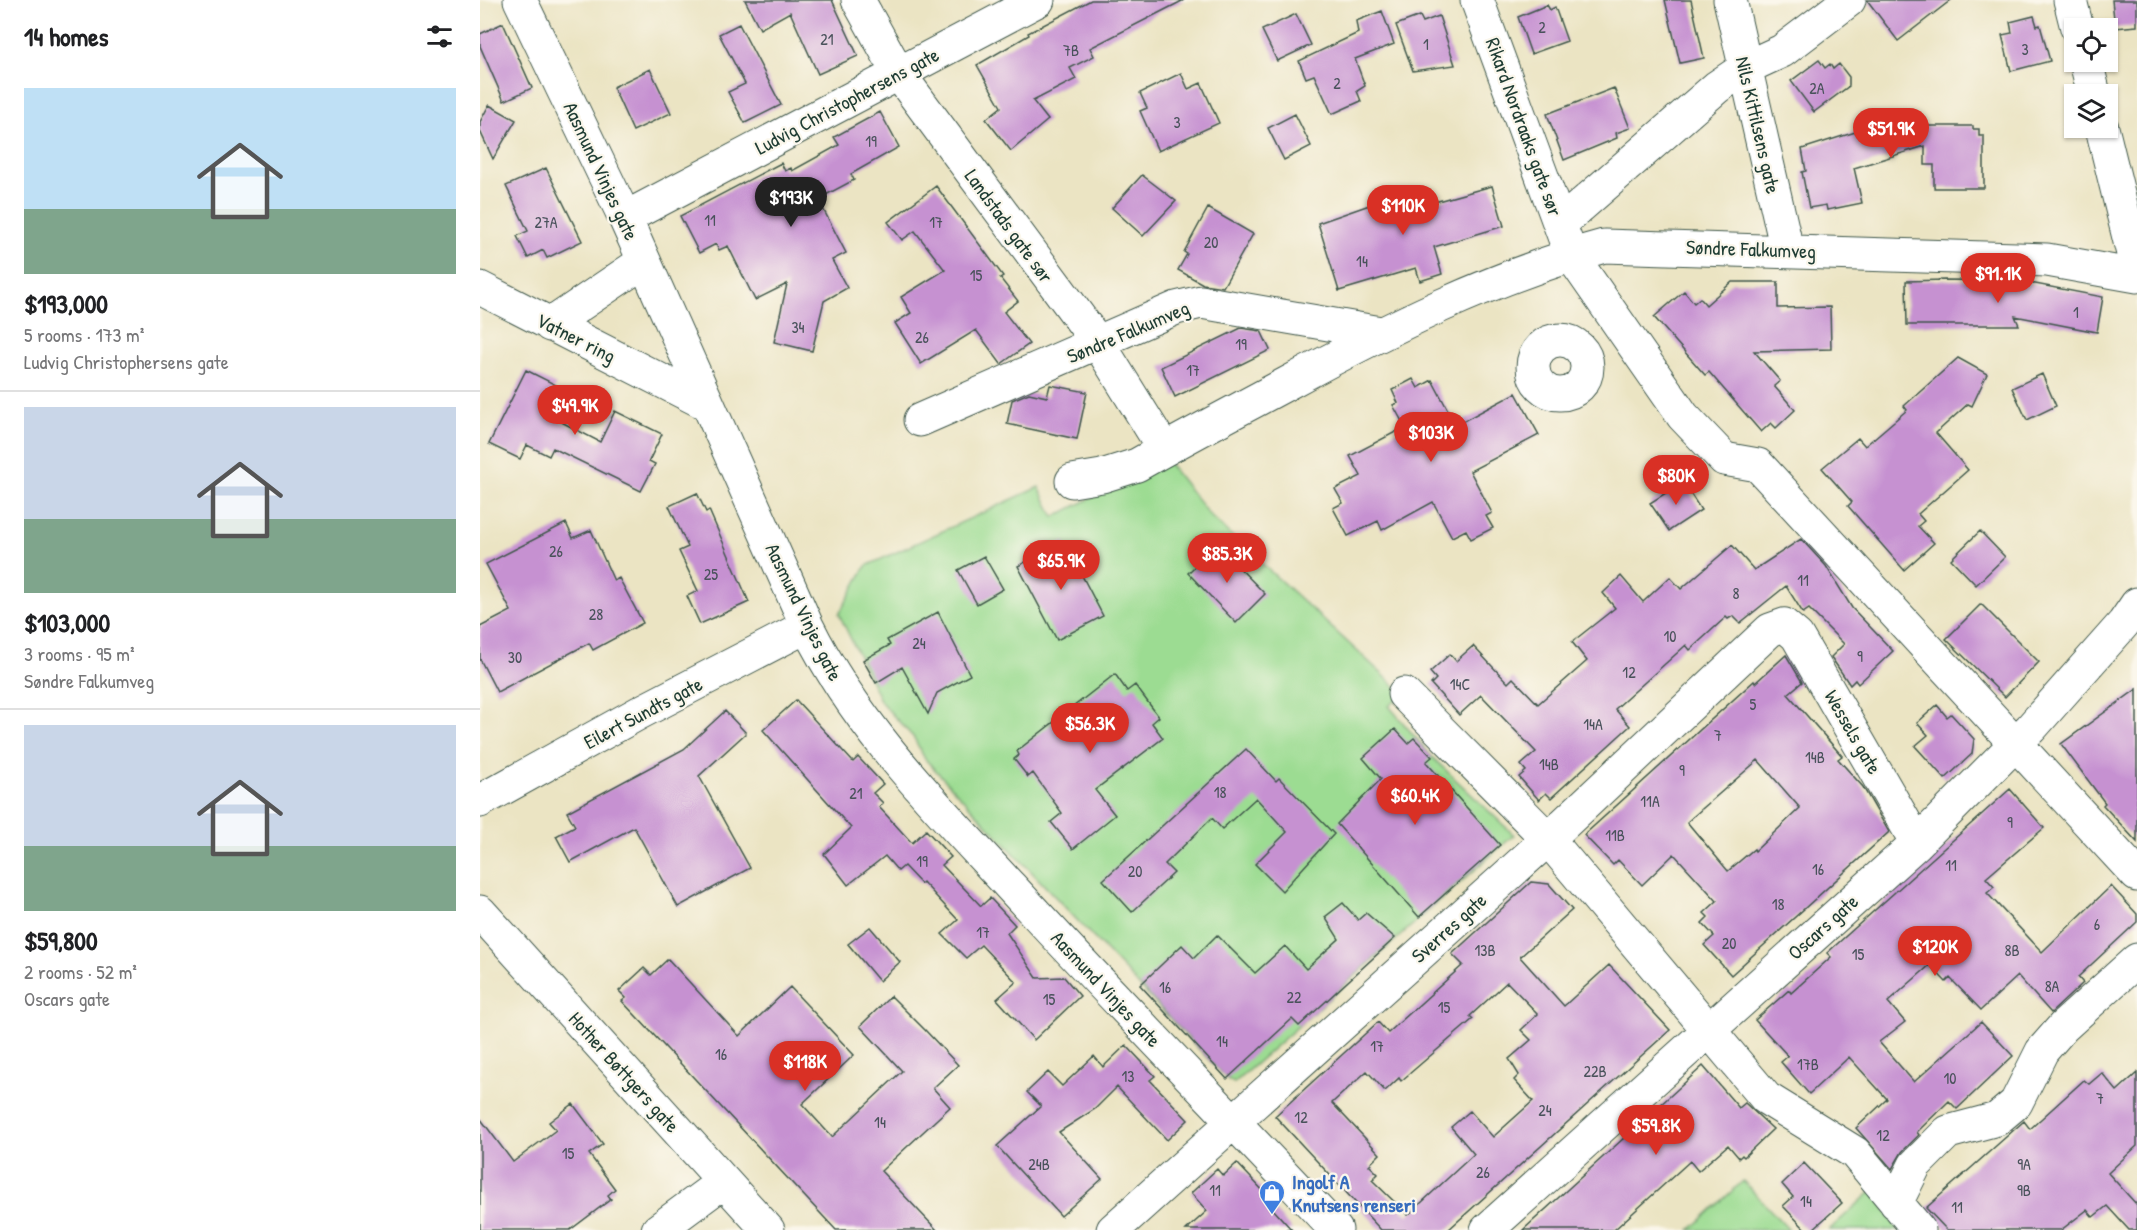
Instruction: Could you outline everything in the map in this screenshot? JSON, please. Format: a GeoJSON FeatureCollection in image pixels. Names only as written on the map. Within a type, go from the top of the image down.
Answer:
{"type":"FeatureCollection","features":[{"type":"Feature","properties":{"kind":"street","name":"Aasmund Vinjes gate"},"geometry":{"type":"LineString","coordinates":[[520,0],[625,218],[705,402],[807,626],[823,658],[853,704],[896,762],[1101,985],[1233,1120],[1336,1230]]}},
{"type":"Feature","properties":{"kind":"street","name":"Landstads gate sør"},"geometry":{"type":"LineString","coordinates":[[858,0],[899,74],[1099,344],[1164,449]]}},
{"type":"Feature","properties":{"kind":"street","name":"Ludvig Christophersens gate"},"geometry":{"type":"LineString","coordinates":[[625,218],[1038,0]]}},
{"type":"Feature","properties":{"kind":"street","name":"Rikard Nordraaks gate sør"},"geometry":{"type":"LineString","coordinates":[[1477,0],[1571,255],[1683,416],[1724,459],[1758,465],[2015,745]]}},
{"type":"Feature","properties":{"kind":"street","name":"Nils Kittilsens gate"},"geometry":{"type":"LineString","coordinates":[[1730,0],[1787,250]]}},
{"type":"Feature","properties":{"kind":"street"},"geometry":{"type":"LineString","coordinates":[[1560,224],[1717,87],[1745,68],[1782,51],[1849,0]]}},
{"type":"Feature","properties":{"kind":"street"},"geometry":{"type":"LineString","coordinates":[[2070,0],[2075,18]]}},
{"type":"Feature","properties":{"kind":"street"},"geometry":{"type":"LineString","coordinates":[[2104,138],[2137,270]]}},
{"type":"Feature","properties":{"kind":"street","name":"Søndre Falkumveg"},"geometry":{"type":"LineString","coordinates":[[1072,481],[1102,476],[1137,465],[1381,333],[1571,255],[1604,246],[2047,260],[2137,276]]}},
{"type":"Feature","properties":{"kind":"street"},"geometry":{"type":"LineString","coordinates":[[550,325],[643,262]]}},
{"type":"Feature","properties":{"kind":"street","name":"Vatner ring"},"geometry":{"type":"LineString","coordinates":[[480,288],[705,402]]}},
{"type":"Feature","properties":{"kind":"street","name":"Søndre Falkumveg"},"geometry":{"type":"LineString","coordinates":[[920,420],[1099,344],[1176,308],[1202,302],[1381,333]]}},
{"type":"Feature","properties":{"kind":"street","name":"Oscars gate"},"geometry":{"type":"LineString","coordinates":[[1487,1230],[1917,843],[2015,745],[2124,623],[2137,604]]}},
{"type":"Feature","properties":{"kind":"street","name":"Sverres gate"},"geometry":{"type":"LineString","coordinates":[[1113,1230],[1548,839],[1770,630],[1784,625]]}},
{"type":"Feature","properties":{"kind":"street","name":"Wessels gate"},"geometry":{"type":"LineString","coordinates":[[1784,625],[1797,636],[1917,843]]}},
{"type":"Feature","properties":{"kind":"street","name":"Eilert Sundts gate"},"geometry":{"type":"LineString","coordinates":[[480,801],[639,713],[807,626]]}},
{"type":"Feature","properties":{"kind":"street"},"geometry":{"type":"LineString","coordinates":[[1404,694],[1548,839],[1766,1098],[1855,1153],[1919,1230]]}},
{"type":"Feature","properties":{"kind":"street"},"geometry":{"type":"LineString","coordinates":[[2015,745],[2137,875]]}},
{"type":"Feature","properties":{"kind":"street","name":"Hother Bøttgers gate"},"geometry":{"type":"LineString","coordinates":[[480,912],[768,1230]]}},
{"type":"Feature","properties":{"kind":"street"},"geometry":{"type":"LineString","coordinates":[[1896,1203],[1915,1165],[1948,1132],[1997,1119],[2016,1103],[2042,1051],[2137,960]]}},
{"type":"Feature","properties":{"kind":"street"},"geometry":{"type":"LineString","coordinates":[[657,1230],[723,1182]]}},
{"type":"Feature","properties":{"kind":"green space"},"geometry":{"type":"Polygon","coordinates":[[[1166,460],[1210,516],[1404,694],[1389,706],[1432,757],[1514,835],[1234,1083],[1227,1079],[925,759],[914,738],[881,702],[839,614],[866,566],[1039,487],[1054,517],[1166,460]]]}},
{"type":"Feature","properties":{"kind":"green space"},"geometry":{"type":"Polygon","coordinates":[[[1743,1181],[1789,1230],[1690,1230],[1743,1181]]]}},
{"type":"Feature","properties":{"kind":"green space"},"geometry":{"type":"Polygon","coordinates":[[[1873,1190],[1898,1230],[1829,1230],[1873,1190]]]}},
{"type":"Feature","properties":{"kind":"building"},"geometry":{"type":"Polygon","coordinates":[[[745,0],[832,0],[858,56],[818,74],[790,12],[760,29],[745,0]]]}},
{"type":"Feature","properties":{"kind":"building"},"geometry":{"type":"Polygon","coordinates":[[[1091,0],[1184,0],[1090,48],[1094,56],[1070,68],[1076,79],[1033,101],[1048,120],[1011,151],[986,119],[1001,107],[977,65],[1029,35],[1028,33],[1091,0]]]}},
{"type":"Feature","properties":{"kind":"building"},"geometry":{"type":"Polygon","coordinates":[[[1665,0],[1691,0],[1704,58],[1680,63],[1665,0]]]}},
{"type":"Feature","properties":{"kind":"building"},"geometry":{"type":"Polygon","coordinates":[[[1867,0],[1951,0],[1898,41],[1867,0]]]}},
{"type":"Feature","properties":{"kind":"building"},"geometry":{"type":"Polygon","coordinates":[[[2112,0],[2137,0],[2137,26],[2118,28],[2118,18],[2114,18],[2112,0]]]}},
{"type":"Feature","properties":{"kind":"building"},"geometry":{"type":"Polygon","coordinates":[[[1547,5],[1550,10],[1555,7],[1567,41],[1531,54],[1518,17],[1547,5]]]}},
{"type":"Feature","properties":{"kind":"building"},"geometry":{"type":"Polygon","coordinates":[[[1382,11],[1394,44],[1355,59],[1365,86],[1357,91],[1361,101],[1332,114],[1314,75],[1306,78],[1299,61],[1358,33],[1356,21],[1382,11]]]}},
{"type":"Feature","properties":{"kind":"building"},"geometry":{"type":"Polygon","coordinates":[[[1296,14],[1311,45],[1277,61],[1262,30],[1296,14]]]}},
{"type":"Feature","properties":{"kind":"building"},"geometry":{"type":"Polygon","coordinates":[[[1420,16],[1423,22],[1439,16],[1455,65],[1413,71],[1396,25],[1420,16]]]}},
{"type":"Feature","properties":{"kind":"building"},"geometry":{"type":"Polygon","coordinates":[[[2034,16],[2037,26],[2040,25],[2050,61],[2011,71],[2002,35],[2012,33],[2010,22],[2034,16]]]}},
{"type":"Feature","properties":{"kind":"building"},"geometry":{"type":"Polygon","coordinates":[[[503,23],[532,88],[504,101],[480,46],[480,34],[503,23]]]}},
{"type":"Feature","properties":{"kind":"building"},"geometry":{"type":"Polygon","coordinates":[[[739,24],[781,105],[745,123],[728,92],[745,84],[719,34],[739,24]]]}},
{"type":"Feature","properties":{"kind":"building"},"geometry":{"type":"Polygon","coordinates":[[[1819,60],[1825,68],[1830,64],[1833,69],[1839,64],[1849,77],[1849,86],[1814,112],[1791,81],[1819,60]]]}},
{"type":"Feature","properties":{"kind":"building"},"geometry":{"type":"Polygon","coordinates":[[[650,69],[671,113],[633,131],[613,87],[650,69]]]}},
{"type":"Feature","properties":{"kind":"building"},"geometry":{"type":"Polygon","coordinates":[[[1181,73],[1188,89],[1201,83],[1219,123],[1158,151],[1140,111],[1147,108],[1140,93],[1181,73]]]}},
{"type":"Feature","properties":{"kind":"building"},"geometry":{"type":"Polygon","coordinates":[[[1614,88],[1630,128],[1616,133],[1617,138],[1564,160],[1547,114],[1614,88]]]}},
{"type":"Feature","properties":{"kind":"building"},"geometry":{"type":"Polygon","coordinates":[[[489,105],[516,120],[493,159],[480,131],[480,122],[489,105]]]}},
{"type":"Feature","properties":{"kind":"building"},"geometry":{"type":"Polygon","coordinates":[[[880,112],[899,147],[851,174],[854,180],[818,199],[846,253],[832,260],[847,288],[824,301],[812,351],[774,342],[787,284],[755,300],[728,246],[719,250],[716,244],[699,253],[680,216],[781,163],[785,171],[791,168],[792,171],[839,145],[834,137],[880,112]]]}},
{"type":"Feature","properties":{"kind":"building"},"geometry":{"type":"Polygon","coordinates":[[[1295,114],[1311,146],[1284,160],[1268,128],[1295,114]]]}},
{"type":"Feature","properties":{"kind":"building"},"geometry":{"type":"Polygon","coordinates":[[[1893,120],[1909,120],[1909,126],[1973,126],[1973,129],[1979,129],[1979,136],[1984,136],[1984,188],[1934,188],[1934,165],[1925,165],[1925,146],[1854,168],[1862,203],[1827,210],[1826,205],[1809,208],[1802,172],[1806,171],[1802,149],[1893,120]]]}},
{"type":"Feature","properties":{"kind":"building"},"geometry":{"type":"Polygon","coordinates":[[[546,168],[582,241],[547,258],[543,250],[528,258],[517,236],[528,231],[506,186],[546,168]]]}},
{"type":"Feature","properties":{"kind":"building"},"geometry":{"type":"Polygon","coordinates":[[[1142,175],[1176,201],[1143,236],[1112,208],[1142,175]]]}},
{"type":"Feature","properties":{"kind":"building"},"geometry":{"type":"Polygon","coordinates":[[[936,186],[1003,276],[1000,278],[1018,301],[1004,312],[1029,344],[1001,364],[976,330],[921,364],[895,323],[911,313],[901,297],[945,270],[915,231],[902,240],[888,222],[936,186]]]}},
{"type":"Feature","properties":{"kind":"building"},"geometry":{"type":"Polygon","coordinates":[[[1492,186],[1504,226],[1434,247],[1442,274],[1420,281],[1416,268],[1339,291],[1318,223],[1398,195],[1402,211],[1492,186]]]}},
{"type":"Feature","properties":{"kind":"building"},"geometry":{"type":"Polygon","coordinates":[[[1208,208],[1253,234],[1223,287],[1203,284],[1178,270],[1187,254],[1184,252],[1208,208]]]}},
{"type":"Feature","properties":{"kind":"building"},"geometry":{"type":"Polygon","coordinates":[[[1906,281],[2020,281],[2103,297],[2097,332],[2015,316],[2019,325],[1907,325],[1906,281]]]}},
{"type":"Feature","properties":{"kind":"building"},"geometry":{"type":"Polygon","coordinates":[[[1732,282],[1778,282],[1778,308],[1830,307],[1831,349],[1754,351],[1780,381],[1774,386],[1795,410],[1776,428],[1771,423],[1761,432],[1709,372],[1705,375],[1654,317],[1684,291],[1694,303],[1700,298],[1706,305],[1732,282]]]}},
{"type":"Feature","properties":{"kind":"building"},"geometry":{"type":"Polygon","coordinates":[[[1241,328],[1261,331],[1270,350],[1175,397],[1161,367],[1241,328]]]}},
{"type":"Feature","properties":{"kind":"building"},"geometry":{"type":"Polygon","coordinates":[[[1958,358],[1987,374],[1972,406],[1968,404],[1936,433],[1968,470],[1918,514],[1924,521],[1918,526],[1934,543],[1904,570],[1848,506],[1852,502],[1822,468],[1858,438],[1865,446],[1907,410],[1904,406],[1958,358]]]}},
{"type":"Feature","properties":{"kind":"building"},"geometry":{"type":"Polygon","coordinates":[[[526,370],[556,385],[542,412],[600,442],[615,411],[662,434],[649,461],[655,464],[641,491],[553,448],[549,456],[527,445],[520,459],[489,444],[526,370]]]}},
{"type":"Feature","properties":{"kind":"building"},"geometry":{"type":"Polygon","coordinates":[[[2042,374],[2056,406],[2027,420],[2012,388],[2042,374]]]}},
{"type":"Feature","properties":{"kind":"building"},"geometry":{"type":"Polygon","coordinates":[[[1413,379],[1418,388],[1432,380],[1456,425],[1516,393],[1539,435],[1470,471],[1492,513],[1486,516],[1493,528],[1471,539],[1466,530],[1452,537],[1433,502],[1382,530],[1378,521],[1348,536],[1333,508],[1343,503],[1335,489],[1361,476],[1350,456],[1405,427],[1393,405],[1398,403],[1392,390],[1413,379]]]}},
{"type":"Feature","properties":{"kind":"building"},"geometry":{"type":"Polygon","coordinates":[[[1050,385],[1087,392],[1077,439],[1007,424],[1012,400],[1029,393],[1047,397],[1050,385]]]}},
{"type":"Feature","properties":{"kind":"building"},"geometry":{"type":"Polygon","coordinates":[[[1683,482],[1701,510],[1669,531],[1650,503],[1683,482]]]}},
{"type":"Feature","properties":{"kind":"building"},"geometry":{"type":"Polygon","coordinates":[[[697,493],[706,512],[709,510],[749,602],[700,624],[687,596],[698,591],[679,551],[688,547],[669,506],[697,493]]]}},
{"type":"Feature","properties":{"kind":"building"},"geometry":{"type":"Polygon","coordinates":[[[566,523],[573,538],[591,530],[614,581],[619,578],[643,623],[593,650],[589,643],[497,692],[480,659],[480,627],[511,611],[486,564],[566,523]]]}},
{"type":"Feature","properties":{"kind":"building"},"geometry":{"type":"Polygon","coordinates":[[[1980,531],[2005,557],[1976,585],[1951,559],[1980,531]]]}},
{"type":"Feature","properties":{"kind":"building"},"geometry":{"type":"Polygon","coordinates":[[[1801,539],[1826,566],[1852,608],[1893,651],[1858,684],[1855,680],[1850,685],[1831,657],[1844,644],[1809,609],[1803,613],[1786,586],[1740,623],[1733,616],[1728,619],[1726,617],[1690,650],[1686,645],[1615,709],[1630,726],[1551,798],[1546,793],[1539,800],[1519,777],[1526,771],[1521,765],[1536,752],[1481,695],[1459,715],[1431,684],[1436,679],[1430,672],[1450,654],[1456,661],[1473,646],[1508,683],[1513,678],[1538,704],[1587,661],[1572,642],[1615,608],[1603,593],[1621,576],[1643,602],[1670,577],[1681,589],[1732,545],[1754,570],[1801,539]]]}},
{"type":"Feature","properties":{"kind":"building"},"geometry":{"type":"Polygon","coordinates":[[[1064,541],[1103,616],[1057,640],[1018,566],[1064,541]]]}},
{"type":"Feature","properties":{"kind":"building"},"geometry":{"type":"Polygon","coordinates":[[[1217,545],[1265,594],[1236,623],[1188,573],[1217,545]]]}},
{"type":"Feature","properties":{"kind":"building"},"geometry":{"type":"Polygon","coordinates":[[[984,556],[1003,589],[977,604],[958,570],[984,556]]]}},
{"type":"Feature","properties":{"kind":"building"},"geometry":{"type":"Polygon","coordinates":[[[1981,604],[2039,662],[2005,697],[1946,639],[1981,604]]]}},
{"type":"Feature","properties":{"kind":"building"},"geometry":{"type":"Polygon","coordinates":[[[938,612],[970,675],[937,693],[928,714],[902,667],[876,683],[863,660],[890,645],[887,640],[938,612]]]}},
{"type":"Feature","properties":{"kind":"building"},"geometry":{"type":"Polygon","coordinates":[[[1786,655],[1802,682],[1788,694],[1842,756],[1838,759],[1863,787],[1889,832],[1731,975],[1704,945],[1714,936],[1702,923],[1708,917],[1704,913],[1717,901],[1674,854],[1642,885],[1618,860],[1613,865],[1584,835],[1754,681],[1755,683],[1786,655]],[[1758,760],[1687,822],[1728,871],[1754,849],[1755,851],[1800,808],[1758,760]]]}},
{"type":"Feature","properties":{"kind":"building"},"geometry":{"type":"Polygon","coordinates":[[[1115,674],[1127,691],[1135,685],[1159,717],[1152,723],[1163,738],[1095,790],[1115,815],[1073,849],[1051,822],[1062,813],[1033,773],[1028,777],[1014,759],[1019,755],[1017,751],[1115,674]]]}},
{"type":"Feature","properties":{"kind":"building"},"geometry":{"type":"Polygon","coordinates":[[[2137,689],[2137,842],[2103,805],[2105,803],[2061,744],[2137,689]]]}},
{"type":"Feature","properties":{"kind":"building"},"geometry":{"type":"Polygon","coordinates":[[[796,700],[853,762],[858,757],[883,784],[873,793],[883,803],[879,807],[912,843],[926,830],[951,857],[942,865],[981,906],[990,898],[1015,925],[1007,933],[1037,978],[1064,977],[1080,996],[1034,1040],[997,999],[1016,982],[981,945],[966,958],[942,934],[958,920],[923,882],[921,884],[904,866],[898,871],[885,856],[848,885],[824,854],[851,828],[763,730],[796,700]]]}},
{"type":"Feature","properties":{"kind":"building"},"geometry":{"type":"Polygon","coordinates":[[[1937,705],[1947,717],[1951,714],[1974,739],[1972,754],[1945,779],[1915,746],[1928,735],[1917,723],[1937,705]]]}},
{"type":"Feature","properties":{"kind":"building"},"geometry":{"type":"Polygon","coordinates":[[[725,711],[746,733],[699,776],[750,868],[678,907],[634,827],[570,862],[556,836],[575,826],[567,812],[684,749],[725,711]]]}},
{"type":"Feature","properties":{"kind":"building"},"geometry":{"type":"Polygon","coordinates":[[[1395,729],[1408,743],[1414,738],[1432,757],[1426,762],[1500,845],[1419,917],[1337,824],[1381,779],[1363,758],[1395,729]]]}},
{"type":"Feature","properties":{"kind":"building"},"geometry":{"type":"Polygon","coordinates":[[[1246,749],[1276,781],[1279,778],[1334,834],[1282,891],[1255,864],[1287,832],[1256,798],[1222,829],[1212,818],[1165,864],[1174,873],[1132,912],[1103,880],[1246,749]]]}},
{"type":"Feature","properties":{"kind":"building"},"geometry":{"type":"Polygon","coordinates":[[[2010,789],[2044,828],[1986,878],[1994,887],[1987,893],[2042,952],[2111,886],[2137,914],[2137,922],[2078,977],[2083,983],[2051,1013],[2018,976],[1981,1010],[1950,978],[1946,982],[1930,965],[1888,1002],[1905,1022],[1879,1042],[1914,1082],[1981,1022],[2013,1056],[1957,1109],[1949,1101],[1917,1132],[1919,1135],[1902,1152],[1892,1169],[1856,1128],[1887,1099],[1849,1057],[1809,1094],[1781,1062],[1788,1056],[1755,1020],[1789,990],[1791,993],[1831,957],[1827,953],[2010,789]]]}},
{"type":"Feature","properties":{"kind":"building"},"geometry":{"type":"Polygon","coordinates":[[[1531,882],[1549,884],[1572,910],[1520,957],[1564,1006],[1609,965],[1670,1030],[1448,1230],[1381,1230],[1275,1116],[1378,1022],[1388,1033],[1463,965],[1452,954],[1531,882]],[[1507,982],[1470,1016],[1473,1019],[1401,1081],[1399,1078],[1385,1091],[1367,1071],[1332,1103],[1380,1154],[1369,1165],[1378,1174],[1372,1180],[1408,1215],[1474,1154],[1451,1127],[1470,1111],[1493,1137],[1533,1101],[1514,1080],[1519,1075],[1509,1059],[1531,1040],[1521,1030],[1538,1014],[1507,982]]]}},
{"type":"Feature","properties":{"kind":"building"},"geometry":{"type":"Polygon","coordinates":[[[1343,903],[1358,920],[1366,913],[1395,938],[1299,1026],[1292,1019],[1227,1079],[1140,985],[1182,945],[1194,958],[1217,935],[1255,973],[1285,946],[1306,969],[1339,939],[1325,917],[1343,903]]]}},
{"type":"Feature","properties":{"kind":"building"},"geometry":{"type":"Polygon","coordinates":[[[870,927],[900,962],[879,981],[848,944],[870,927]]]}},
{"type":"Feature","properties":{"kind":"building"},"geometry":{"type":"Polygon","coordinates":[[[668,959],[739,1036],[790,987],[854,1055],[802,1104],[832,1137],[902,1071],[860,1026],[891,996],[925,1030],[958,1065],[933,1088],[950,1107],[881,1171],[937,1230],[836,1230],[622,1001],[626,998],[619,991],[644,968],[651,975],[668,959]]]}},
{"type":"Feature","properties":{"kind":"building"},"geometry":{"type":"Polygon","coordinates":[[[1126,1045],[1155,1076],[1150,1080],[1188,1120],[1167,1140],[1117,1087],[1095,1109],[1059,1132],[1102,1179],[1061,1216],[997,1146],[1041,1106],[1027,1092],[1048,1072],[1062,1086],[1094,1056],[1103,1067],[1126,1045]]]}},
{"type":"Feature","properties":{"kind":"building"},"geometry":{"type":"Polygon","coordinates":[[[1703,1066],[1739,1108],[1745,1103],[1773,1129],[1744,1157],[1742,1155],[1739,1158],[1728,1145],[1698,1171],[1690,1161],[1614,1230],[1523,1230],[1703,1066]]]}},
{"type":"Feature","properties":{"kind":"building"},"geometry":{"type":"Polygon","coordinates":[[[2102,1073],[2117,1091],[2137,1073],[2137,1146],[2108,1173],[2137,1205],[2137,1230],[2129,1230],[2107,1206],[2093,1217],[2087,1210],[2061,1230],[1947,1230],[1926,1208],[2024,1121],[2030,1129],[2084,1080],[2089,1084],[2102,1073]]]}},
{"type":"Feature","properties":{"kind":"building"},"geometry":{"type":"Polygon","coordinates":[[[573,1104],[603,1144],[589,1154],[615,1189],[608,1195],[611,1199],[570,1230],[480,1230],[480,1118],[513,1162],[556,1130],[549,1122],[573,1104]]]}},
{"type":"Feature","properties":{"kind":"building"},"geometry":{"type":"Polygon","coordinates":[[[1237,1163],[1266,1194],[1262,1197],[1292,1230],[1186,1230],[1207,1211],[1191,1193],[1217,1169],[1223,1176],[1237,1163]]]}},
{"type":"Feature","properties":{"kind":"building"},"geometry":{"type":"Polygon","coordinates":[[[1804,1163],[1842,1203],[1812,1230],[1806,1230],[1783,1206],[1793,1197],[1782,1184],[1804,1163]]]}},
{"type":"Feature","properties":{"kind":"place","name":"Ingolf A Knutsens renseri"},"geometry":{"type":"Point","coordinates":[1272,1216]}}]}
